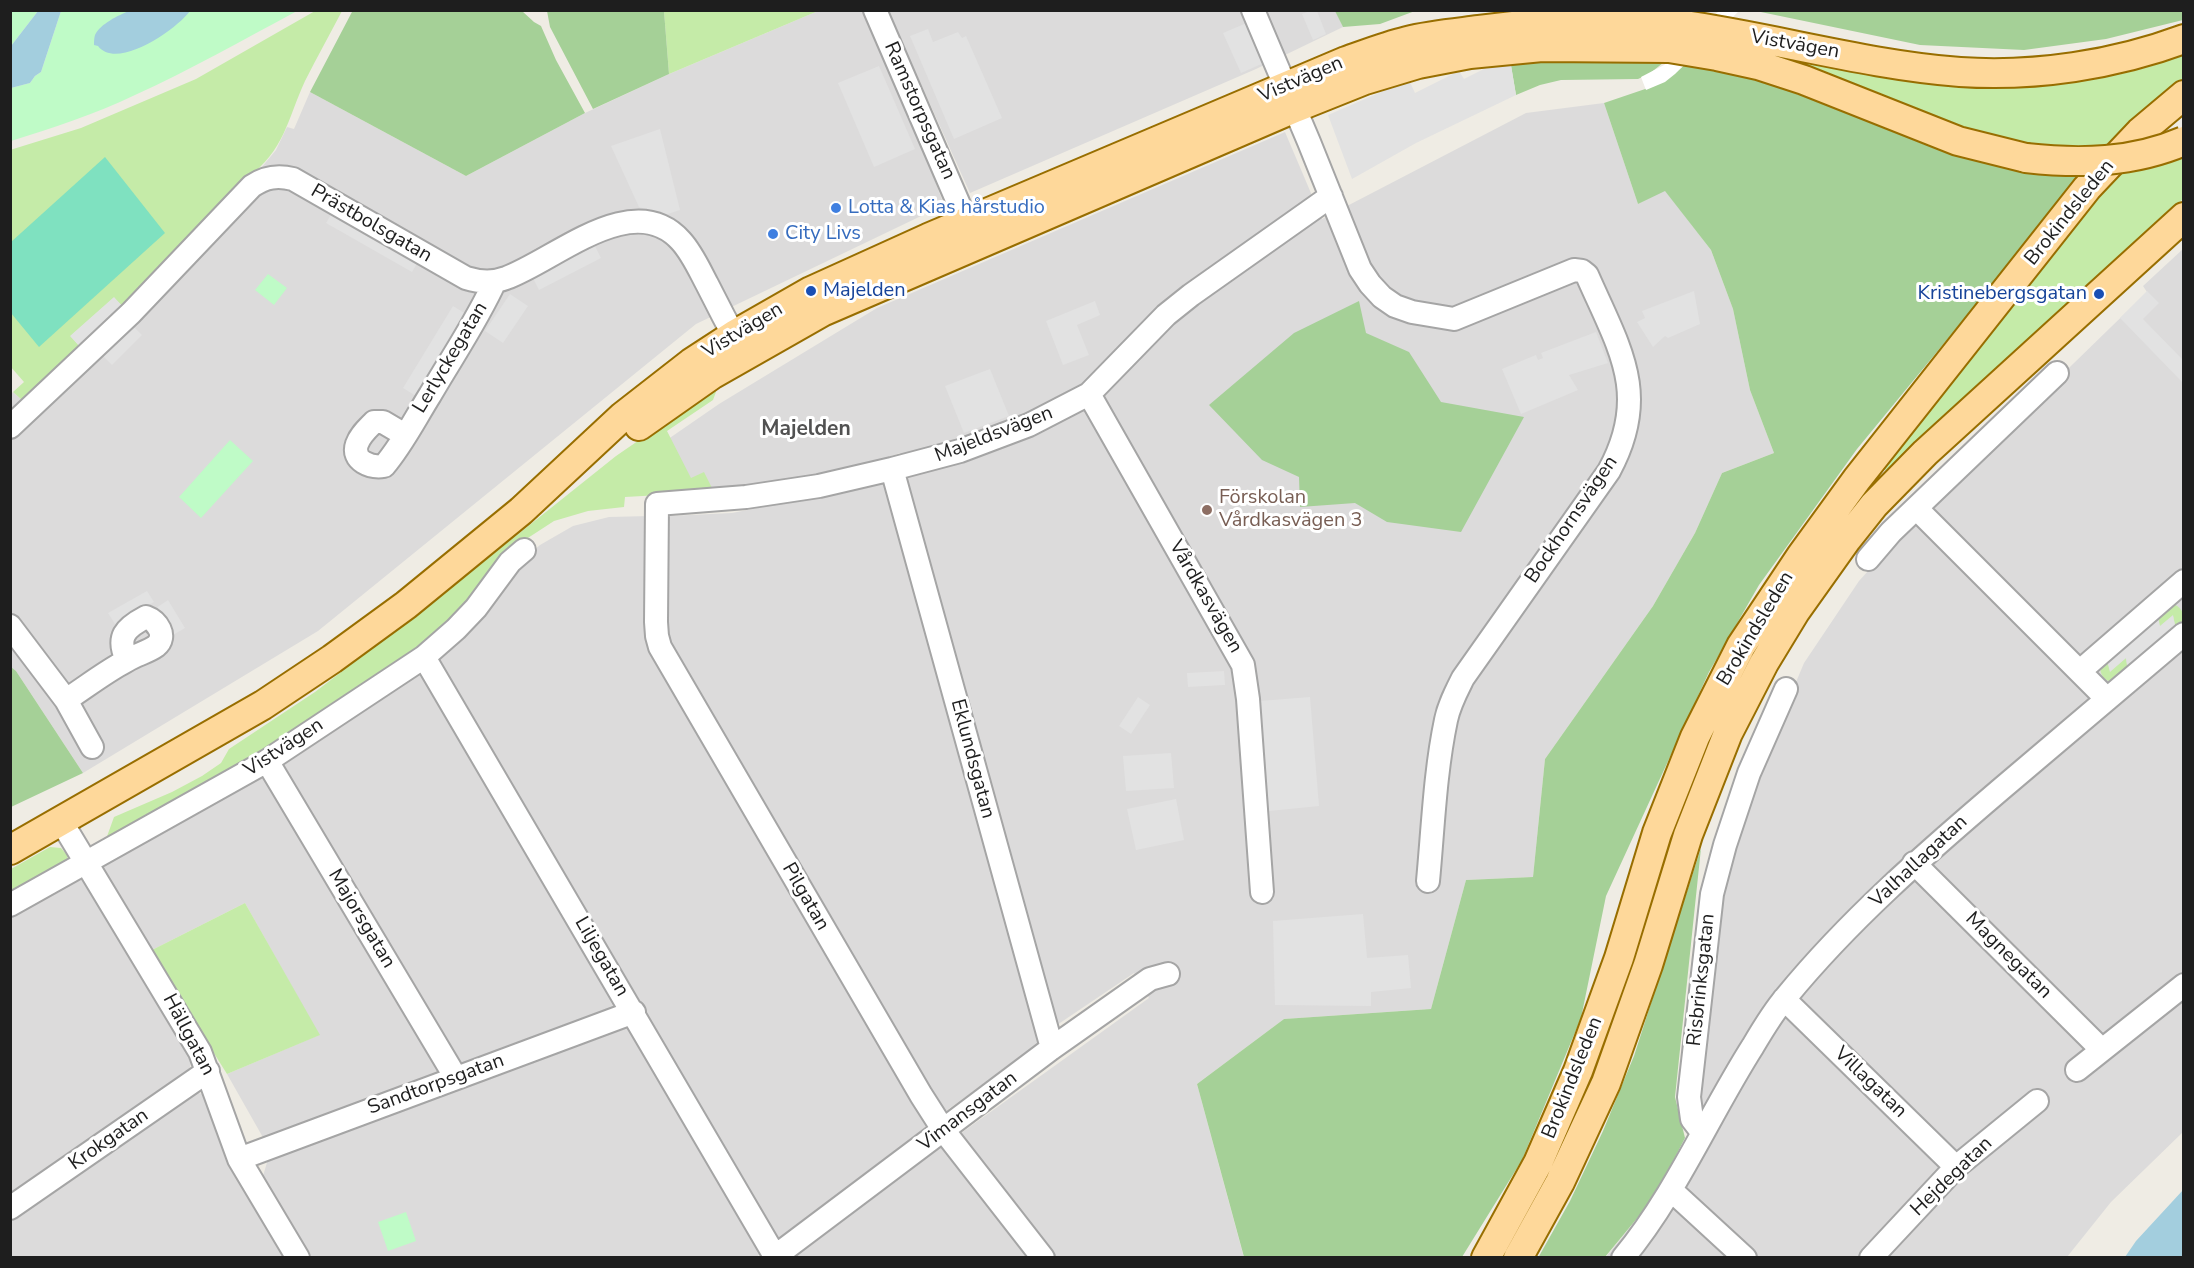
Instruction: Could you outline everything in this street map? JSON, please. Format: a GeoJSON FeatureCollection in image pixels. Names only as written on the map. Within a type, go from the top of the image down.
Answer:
{"type":"FeatureCollection","features":[{"type":"Feature","properties":{"kind":"main road","name":"Vistvägen"},"geometry":{"type":"LineString","coordinates":[[10,850],[263,705],[322,665],[406,605],[521,511],[623,416],[691,363],[739,345],[811,291],[971,233],[1290,97],[1346,61],[1407,40],[1519,24],[1583,21],[1681,25],[1914,67],[1962,72],[2030,72],[2095,63],[2154,50],[2184,39]]}},
{"type":"Feature","properties":{"kind":"main road","name":"Vistvägen"},"geometry":{"type":"LineString","coordinates":[[1290,97],[1365,80],[1418,64],[1470,54],[1542,47],[1669,48],[1758,65],[1804,80],[1958,141],[2026,159],[2100,162],[2155,152],[2184,141]]}},
{"type":"Feature","properties":{"kind":"main road","name":"Brokindsleden"},"geometry":{"type":"LineString","coordinates":[[1486,1257],[1538,1162],[1578,1071],[1619,958],[1657,833],[1695,737],[1741,646],[1801,556],[1857,479],[2087,188],[2140,132],[2184,95]]}},
{"type":"Feature","properties":{"kind":"main road","name":"Brokindsleden"},"geometry":{"type":"LineString","coordinates":[[1518,1257],[1560,1182],[1606,1083],[1648,965],[1688,835],[1728,733],[1764,663],[1795,612],[1860,522],[1925,453],[2184,217]]}},
{"type":"Feature","properties":{"kind":"street","name":"Ramstorpsgatan"},"geometry":{"type":"LineString","coordinates":[[875,10],[971,233]]}},
{"type":"Feature","properties":{"kind":"street","name":"Bockhornsvägen"},"geometry":{"type":"LineString","coordinates":[[1253,10],[1360,269],[1382,297],[1395,306],[1412,312],[1454,319],[1574,270],[1582,272],[1587,275],[1619,348],[1629,383],[1627,425],[1623,442],[1609,471],[1463,678],[1452,700],[1446,719],[1442,748],[1428,881]]}},
{"type":"Feature","properties":{"kind":"street","name":"Prästbolsgatan"},"geometry":{"type":"LineString","coordinates":[[10,427],[131,313],[252,186],[266,178],[293,179],[466,278],[481,282],[507,278],[613,225],[627,222],[651,224],[664,228],[680,240],[691,255],[739,345]]}},
{"type":"Feature","properties":{"kind":"street","name":"Majeldsvägen"},"geometry":{"type":"LineString","coordinates":[[657,504],[758,495],[819,486],[892,470],[992,440],[1029,425],[1089,394],[1166,315],[1226,269],[1331,196]]}},
{"type":"Feature","properties":{"kind":"street","name":"Lerlyckegatan"},"geometry":{"type":"LineString","coordinates":[[405,435],[483,307],[495,281]]}},
{"type":"Feature","properties":{"kind":"street"},"geometry":{"type":"LineString","coordinates":[[1868,559],[1891,532],[2057,374]]}},
{"type":"Feature","properties":{"kind":"street","name":"Vårdkasvägen"},"geometry":{"type":"LineString","coordinates":[[1089,394],[1243,665],[1248,699],[1262,892]]}},
{"type":"Feature","properties":{"kind":"street","name":"Eklundsgatan"},"geometry":{"type":"LineString","coordinates":[[892,470],[1052,1048]]}},
{"type":"Feature","properties":{"kind":"street","name":"Pilgatan"},"geometry":{"type":"LineString","coordinates":[[657,504],[656,622],[660,647],[921,1095],[944,1131],[1043,1257]]}},
{"type":"Feature","properties":{"kind":"street"},"geometry":{"type":"LineString","coordinates":[[1917,509],[2107,699]]}},
{"type":"Feature","properties":{"kind":"street","name":"Vistvägen"},"geometry":{"type":"LineString","coordinates":[[10,905],[267,760],[424,657],[463,622],[510,562],[524,550]]}},
{"type":"Feature","properties":{"kind":"street"},"geometry":{"type":"LineString","coordinates":[[2080,671],[2182,585]]}},
{"type":"Feature","properties":{"kind":"street"},"geometry":{"type":"LineString","coordinates":[[10,626],[66,700],[92,747]]}},
{"type":"Feature","properties":{"kind":"street","name":"Valhallagatan"},"geometry":{"type":"LineString","coordinates":[[1702,1132],[1738,1070],[1784,999],[1837,940],[1914,863],[2184,634]]}},
{"type":"Feature","properties":{"kind":"street","name":"Liljegatan"},"geometry":{"type":"LineString","coordinates":[[424,657],[775,1257]]}},
{"type":"Feature","properties":{"kind":"street"},"geometry":{"type":"LineString","coordinates":[[66,700],[127,660]]}},
{"type":"Feature","properties":{"kind":"street","name":"Risbrinksgatan"},"geometry":{"type":"LineString","coordinates":[[1702,1132],[1692,1119],[1689,1097],[1712,894],[1725,845],[1749,773],[1786,689]]}},
{"type":"Feature","properties":{"kind":"street","name":"Majorsgatan"},"geometry":{"type":"LineString","coordinates":[[267,760],[456,1078]]}},
{"type":"Feature","properties":{"kind":"street","name":"Hällgatan"},"geometry":{"type":"LineString","coordinates":[[61,821],[186,1026],[208,1071],[239,1159],[298,1257]]}},
{"type":"Feature","properties":{"kind":"street","name":"Magnegatan"},"geometry":{"type":"LineString","coordinates":[[1914,863],[2101,1049]]}},
{"type":"Feature","properties":{"kind":"street","name":"Vimansgatan"},"geometry":{"type":"LineString","coordinates":[[775,1257],[1052,1048],[1150,980],[1168,974]]}},
{"type":"Feature","properties":{"kind":"street"},"geometry":{"type":"LineString","coordinates":[[2077,1070],[2184,985]]}},
{"type":"Feature","properties":{"kind":"street","name":"Villagatan"},"geometry":{"type":"LineString","coordinates":[[1784,999],[1956,1167]]}},
{"type":"Feature","properties":{"kind":"street","name":"Sandtorpsgatan"},"geometry":{"type":"LineString","coordinates":[[239,1159],[633,1012]]}},
{"type":"Feature","properties":{"kind":"street","name":"Krokgatan"},"geometry":{"type":"LineString","coordinates":[[10,1208],[208,1071]]}},
{"type":"Feature","properties":{"kind":"street","name":"Hejdegatan"},"geometry":{"type":"LineString","coordinates":[[1871,1257],[1956,1167],[2037,1101]]}},
{"type":"Feature","properties":{"kind":"street"},"geometry":{"type":"LineString","coordinates":[[1623,1257],[1671,1190],[1702,1132]]}},
{"type":"Feature","properties":{"kind":"street"},"geometry":{"type":"LineString","coordinates":[[1671,1190],[1745,1257]]}},
{"type":"Feature","properties":{"kind":"shaded area"},"geometry":{"type":"Polygon","coordinates":[[[1335,10],[1343,27],[1256,69],[970,193],[888,11],[1335,10]]]}},
{"type":"Feature","properties":{"kind":"shaded area"},"geometry":{"type":"Polygon","coordinates":[[[818,11],[864,11],[923,149],[944,205],[696,324],[318,631],[83,773],[16,671],[11,667],[10,395],[13,392],[22,400],[28,399],[247,178],[261,168],[276,150],[287,127],[294,129],[310,92],[466,176],[585,113],[669,74],[818,11]]]}},
{"type":"Feature","properties":{"kind":"shaded area"},"geometry":{"type":"Polygon","coordinates":[[[1317,11],[1326,34],[1313,40],[1302,14],[1317,11]]]}},
{"type":"Feature","properties":{"kind":"shaded area"},"geometry":{"type":"Polygon","coordinates":[[[1249,22],[1266,62],[1241,73],[1223,33],[1249,22]]]}},
{"type":"Feature","properties":{"kind":"shaded area"},"geometry":{"type":"Polygon","coordinates":[[[928,29],[933,42],[958,32],[962,38],[966,36],[1002,118],[954,139],[910,36],[928,29]]]}},
{"type":"Feature","properties":{"kind":"shaded area"},"geometry":{"type":"Polygon","coordinates":[[[1511,65],[1516,95],[1416,143],[1352,179],[1328,115],[1409,80],[1415,93],[1459,71],[1464,79],[1484,69],[1511,65]]]}},
{"type":"Feature","properties":{"kind":"shaded area"},"geometry":{"type":"Polygon","coordinates":[[[879,66],[915,149],[874,167],[838,83],[879,66]]]}},
{"type":"Feature","properties":{"kind":"shaded area"},"geometry":{"type":"Polygon","coordinates":[[[1604,103],[1638,204],[1665,190],[1711,250],[1733,309],[1750,390],[1774,453],[1722,473],[1695,533],[1653,606],[1545,759],[1533,877],[1466,880],[1431,1009],[1284,1019],[1197,1084],[1244,1258],[1053,1257],[957,1136],[1149,998],[1134,973],[1054,1027],[900,453],[849,471],[786,485],[657,495],[632,464],[719,404],[877,308],[1285,132],[1322,219],[1526,113],[1604,103]]]}},
{"type":"Feature","properties":{"kind":"shaded area"},"geometry":{"type":"Polygon","coordinates":[[[660,129],[680,210],[665,215],[639,207],[611,146],[660,129]]]}},
{"type":"Feature","properties":{"kind":"shaded area"},"geometry":{"type":"Polygon","coordinates":[[[333,211],[419,260],[412,272],[326,223],[333,211]]]}},
{"type":"Feature","properties":{"kind":"shaded area"},"geometry":{"type":"Polygon","coordinates":[[[595,246],[601,258],[539,290],[533,278],[595,246]]]}},
{"type":"Feature","properties":{"kind":"shaded area"},"geometry":{"type":"Polygon","coordinates":[[[2183,249],[2183,1132],[2111,1202],[2067,1257],[1605,1258],[1654,1198],[1698,1114],[1722,896],[1735,840],[1765,756],[1804,663],[1859,581],[1926,507],[2147,292],[2143,286],[2183,249]]]}},
{"type":"Feature","properties":{"kind":"shaded area"},"geometry":{"type":"Polygon","coordinates":[[[1694,291],[1700,324],[1668,338],[1665,336],[1653,347],[1637,322],[1645,318],[1642,311],[1694,291]]]}},
{"type":"Feature","properties":{"kind":"shaded area"},"geometry":{"type":"Polygon","coordinates":[[[2147,291],[2159,303],[2143,319],[2183,360],[2183,383],[2120,318],[2147,291]]]}},
{"type":"Feature","properties":{"kind":"shaded area"},"geometry":{"type":"Polygon","coordinates":[[[510,294],[528,306],[503,343],[485,331],[510,294]]]}},
{"type":"Feature","properties":{"kind":"shaded area"},"geometry":{"type":"Polygon","coordinates":[[[114,297],[125,309],[81,348],[70,336],[114,297]]]}},
{"type":"Feature","properties":{"kind":"shaded area"},"geometry":{"type":"Polygon","coordinates":[[[1095,301],[1100,315],[1077,325],[1089,355],[1063,365],[1046,321],[1095,301]]]}},
{"type":"Feature","properties":{"kind":"shaded area"},"geometry":{"type":"Polygon","coordinates":[[[453,306],[466,314],[416,396],[403,388],[453,306]]]}},
{"type":"Feature","properties":{"kind":"shaded area"},"geometry":{"type":"Polygon","coordinates":[[[133,326],[142,335],[112,365],[103,356],[133,326]]]}},
{"type":"Feature","properties":{"kind":"shaded area"},"geometry":{"type":"Polygon","coordinates":[[[1596,332],[1608,363],[1569,375],[1578,390],[1521,414],[1502,369],[1536,355],[1538,360],[1543,358],[1541,353],[1596,332]]]}},
{"type":"Feature","properties":{"kind":"shaded area"},"geometry":{"type":"Polygon","coordinates":[[[990,369],[1009,416],[964,433],[945,386],[990,369]]]}},
{"type":"Feature","properties":{"kind":"shaded area"},"geometry":{"type":"Polygon","coordinates":[[[886,483],[1039,1044],[943,1113],[667,638],[668,516],[732,513],[886,483]]]}},
{"type":"Feature","properties":{"kind":"shaded area"},"geometry":{"type":"Polygon","coordinates":[[[650,516],[651,638],[929,1127],[776,1241],[434,657],[513,568],[540,545],[573,526],[609,517],[650,516]]]}},
{"type":"Feature","properties":{"kind":"shaded area"},"geometry":{"type":"Polygon","coordinates":[[[147,591],[154,602],[115,624],[108,613],[147,591]]]}},
{"type":"Feature","properties":{"kind":"shaded area"},"geometry":{"type":"Polygon","coordinates":[[[168,600],[185,628],[173,635],[156,608],[168,600]]]}},
{"type":"Feature","properties":{"kind":"shaded area"},"geometry":{"type":"Polygon","coordinates":[[[2157,612],[2160,626],[2173,615],[2176,630],[2128,672],[2126,658],[2110,672],[2106,656],[2157,612]]]}},
{"type":"Feature","properties":{"kind":"shaded area"},"geometry":{"type":"Polygon","coordinates":[[[423,671],[624,1008],[459,1069],[282,765],[423,671]]]}},
{"type":"Feature","properties":{"kind":"shaded area"},"geometry":{"type":"Polygon","coordinates":[[[1224,671],[1225,685],[1188,687],[1187,673],[1224,671]]]}},
{"type":"Feature","properties":{"kind":"shaded area"},"geometry":{"type":"Polygon","coordinates":[[[1138,697],[1150,705],[1131,734],[1119,726],[1138,697]]]}},
{"type":"Feature","properties":{"kind":"shaded area"},"geometry":{"type":"Polygon","coordinates":[[[1310,697],[1319,806],[1269,811],[1260,701],[1310,697]]]}},
{"type":"Feature","properties":{"kind":"shaded area"},"geometry":{"type":"Polygon","coordinates":[[[1171,753],[1174,788],[1126,791],[1123,756],[1171,753]]]}},
{"type":"Feature","properties":{"kind":"shaded area"},"geometry":{"type":"Polygon","coordinates":[[[266,771],[442,1073],[265,1141],[227,1074],[319,1035],[245,903],[150,951],[102,867],[266,771]]]}},
{"type":"Feature","properties":{"kind":"shaded area"},"geometry":{"type":"Polygon","coordinates":[[[1176,799],[1184,840],[1136,850],[1127,809],[1176,799]]]}},
{"type":"Feature","properties":{"kind":"shaded area"},"geometry":{"type":"Polygon","coordinates":[[[82,876],[192,1059],[188,1075],[10,1201],[10,917],[82,876]]]}},
{"type":"Feature","properties":{"kind":"shaded area"},"geometry":{"type":"Polygon","coordinates":[[[1363,914],[1367,958],[1408,955],[1411,988],[1371,992],[1371,1006],[1275,1005],[1273,921],[1363,914]]]}},
{"type":"Feature","properties":{"kind":"shaded area"},"geometry":{"type":"Polygon","coordinates":[[[629,1023],[764,1251],[755,1258],[311,1257],[263,1176],[268,1159],[629,1023]]]}},
{"type":"Feature","properties":{"kind":"shaded area"},"geometry":{"type":"Polygon","coordinates":[[[195,1092],[206,1095],[286,1257],[11,1257],[10,1222],[195,1092]]]}},
{"type":"Feature","properties":{"kind":"shaded area"},"geometry":{"type":"Polygon","coordinates":[[[944,1142],[1033,1258],[792,1258],[944,1142]]]}},
{"type":"Feature","properties":{"kind":"green space"},"geometry":{"type":"Polygon","coordinates":[[[353,10],[522,11],[541,26],[556,60],[585,113],[466,176],[310,92],[353,10]]]}},
{"type":"Feature","properties":{"kind":"green space"},"geometry":{"type":"Polygon","coordinates":[[[2183,10],[2183,20],[2106,39],[2024,50],[1920,45],[1756,11],[2183,10]]]}},
{"type":"Feature","properties":{"kind":"green space"},"geometry":{"type":"Polygon","coordinates":[[[11,11],[38,11],[11,46],[11,11]]]}},
{"type":"Feature","properties":{"kind":"green space"},"geometry":{"type":"Polygon","coordinates":[[[61,11],[297,11],[196,65],[120,102],[11,141],[11,88],[30,83],[41,72],[61,11]]]}},
{"type":"Feature","properties":{"kind":"green space"},"geometry":{"type":"Polygon","coordinates":[[[315,11],[342,11],[305,81],[284,134],[270,157],[247,178],[125,309],[114,298],[71,336],[81,348],[28,399],[22,400],[13,392],[24,382],[10,366],[10,150],[81,128],[196,79],[315,11]]]}},
{"type":"Feature","properties":{"kind":"green space"},"geometry":{"type":"Polygon","coordinates":[[[547,11],[664,11],[669,74],[593,109],[550,27],[547,11]]]}},
{"type":"Feature","properties":{"kind":"green space"},"geometry":{"type":"Polygon","coordinates":[[[664,11],[818,11],[669,74],[664,11]]]}},
{"type":"Feature","properties":{"kind":"green space"},"geometry":{"type":"Polygon","coordinates":[[[1335,11],[1415,11],[1380,24],[1343,27],[1335,11]]]}},
{"type":"Feature","properties":{"kind":"green space"},"geometry":{"type":"Polygon","coordinates":[[[1758,49],[1856,68],[2183,51],[2183,81],[2108,149],[2062,150],[1977,135],[1758,49]]]}},
{"type":"Feature","properties":{"kind":"green space"},"geometry":{"type":"Polygon","coordinates":[[[1668,59],[1649,74],[1638,79],[1561,80],[1540,85],[1516,95],[1510,60],[1668,59]]]}},
{"type":"Feature","properties":{"kind":"green space"},"geometry":{"type":"Polygon","coordinates":[[[1685,65],[1715,68],[1781,85],[1968,158],[1999,166],[2084,173],[1857,449],[1759,585],[1709,672],[1606,896],[1581,1018],[1522,1160],[1462,1257],[1244,1257],[1197,1084],[1284,1019],[1431,1009],[1466,880],[1533,877],[1545,759],[1653,606],[1695,533],[1722,473],[1774,453],[1750,390],[1733,309],[1711,250],[1665,191],[1638,204],[1604,103],[1654,86],[1685,65]]]}},
{"type":"Feature","properties":{"kind":"green space"},"geometry":{"type":"Polygon","coordinates":[[[2183,152],[2183,199],[1934,425],[1889,473],[1883,468],[2123,168],[2183,152]]]}},
{"type":"Feature","properties":{"kind":"green space"},"geometry":{"type":"Polygon","coordinates":[[[105,157],[165,233],[39,347],[11,313],[11,242],[105,157]]]}},
{"type":"Feature","properties":{"kind":"green space"},"geometry":{"type":"Polygon","coordinates":[[[268,274],[287,288],[274,305],[255,290],[268,274]]]}},
{"type":"Feature","properties":{"kind":"green space"},"geometry":{"type":"Polygon","coordinates":[[[1359,301],[1366,333],[1409,352],[1441,402],[1524,417],[1461,532],[1387,522],[1355,503],[1300,507],[1299,477],[1262,460],[1209,405],[1294,333],[1359,301]]]}},
{"type":"Feature","properties":{"kind":"green space"},"geometry":{"type":"Polygon","coordinates":[[[715,388],[713,400],[667,431],[691,478],[704,472],[714,492],[625,497],[624,507],[588,511],[554,521],[514,547],[440,634],[256,758],[105,842],[114,817],[172,792],[221,763],[229,749],[315,692],[437,599],[616,456],[715,388]]]}},
{"type":"Feature","properties":{"kind":"green space"},"geometry":{"type":"Polygon","coordinates":[[[230,440],[253,461],[201,518],[179,497],[230,440]]]}},
{"type":"Feature","properties":{"kind":"green space"},"geometry":{"type":"Polygon","coordinates":[[[2171,603],[2180,608],[2183,615],[2182,622],[2176,630],[2173,616],[2159,627],[2157,612],[2171,603]]]}},
{"type":"Feature","properties":{"kind":"green space"},"geometry":{"type":"Polygon","coordinates":[[[2106,656],[2110,671],[2126,658],[2128,672],[2112,682],[2106,679],[2100,668],[2106,656]]]}},
{"type":"Feature","properties":{"kind":"green space"},"geometry":{"type":"Polygon","coordinates":[[[11,667],[16,671],[83,773],[11,807],[11,667]]]}},
{"type":"Feature","properties":{"kind":"green space"},"geometry":{"type":"Polygon","coordinates":[[[50,847],[61,848],[68,856],[63,869],[11,899],[11,869],[50,847]]]}},
{"type":"Feature","properties":{"kind":"green space"},"geometry":{"type":"Polygon","coordinates":[[[1701,848],[1675,1097],[1685,1138],[1654,1198],[1605,1257],[1538,1258],[1570,1201],[1603,1131],[1634,1056],[1701,848]]]}},
{"type":"Feature","properties":{"kind":"green space"},"geometry":{"type":"Polygon","coordinates":[[[245,903],[320,1035],[227,1074],[150,951],[245,903]]]}},
{"type":"Feature","properties":{"kind":"green space"},"geometry":{"type":"Polygon","coordinates":[[[406,1212],[416,1241],[388,1251],[378,1222],[406,1212]]]}},
{"type":"Feature","properties":{"kind":"water"},"geometry":{"type":"Polygon","coordinates":[[[38,11],[61,11],[41,72],[30,83],[11,88],[11,46],[38,11]]]}},
{"type":"Feature","properties":{"kind":"water"},"geometry":{"type":"Polygon","coordinates":[[[129,11],[190,11],[160,37],[132,51],[119,54],[107,52],[94,45],[95,35],[101,27],[129,11]]]}},
{"type":"Feature","properties":{"kind":"water"},"geometry":{"type":"Polygon","coordinates":[[[2183,1190],[2183,1257],[2125,1257],[2136,1241],[2183,1190]]]}},
{"type":"Feature","properties":{"kind":"pier"},"geometry":{"type":"Polygon","coordinates":[[[1719,11],[1739,11],[1675,74],[1665,82],[1646,90],[1641,77],[1664,65],[1719,11]]]}},
{"type":"Feature","properties":{"kind":"place","name":"Lotta & Kias hårstudio"},"geometry":{"type":"Point","coordinates":[836,208]}},
{"type":"Feature","properties":{"kind":"place","name":"City Livs"},"geometry":{"type":"Point","coordinates":[773,234]}},
{"type":"Feature","properties":{"kind":"place","name":"Majelden"},"geometry":{"type":"Point","coordinates":[811,291]}},
{"type":"Feature","properties":{"kind":"place","name":"Kristinebergsgatan"},"geometry":{"type":"Point","coordinates":[2099,294]}},
{"type":"Feature","properties":{"kind":"place","name":"Förskolan Vårdkasvägen 3"},"geometry":{"type":"Point","coordinates":[1207,510]}},
{"type":"Feature","properties":{"kind":"district","name":"Majelden"},"geometry":{"type":"Point","coordinates":[806,430]}}]}
